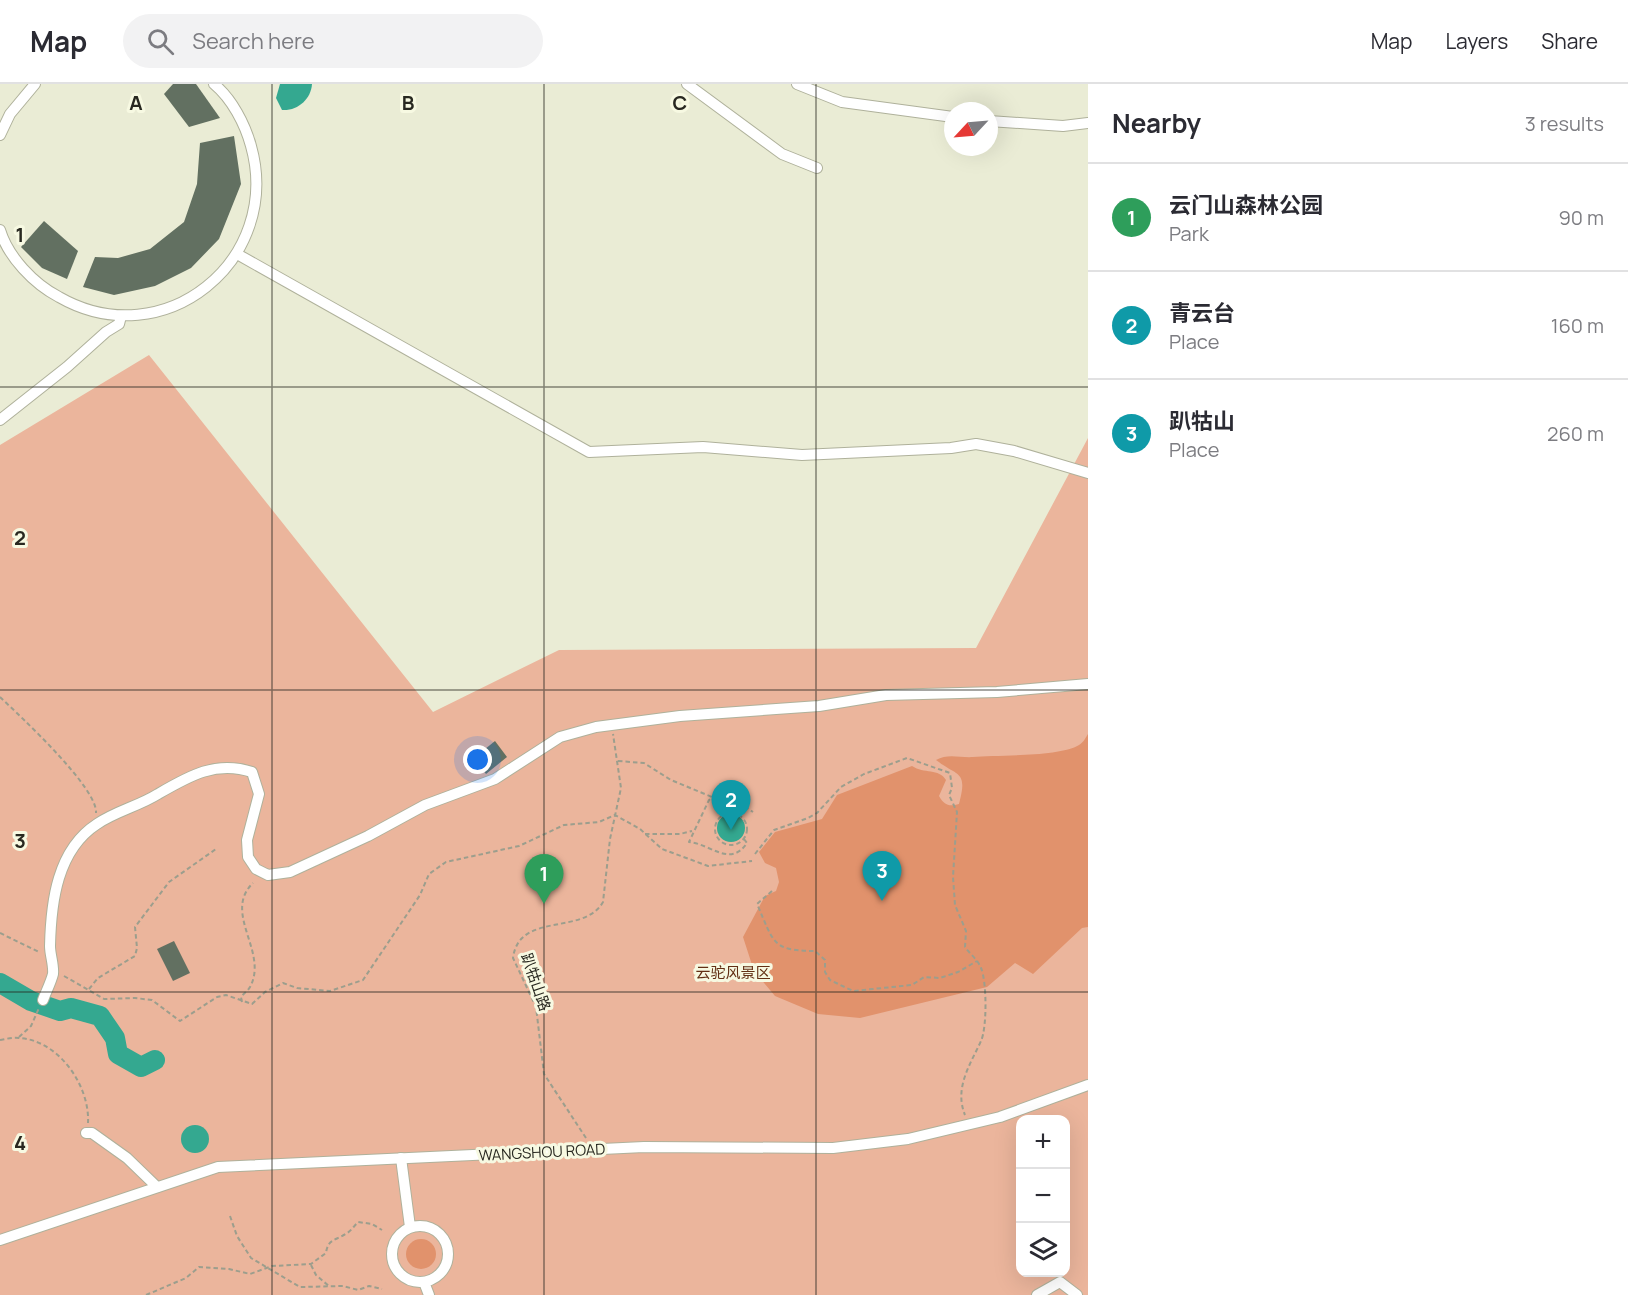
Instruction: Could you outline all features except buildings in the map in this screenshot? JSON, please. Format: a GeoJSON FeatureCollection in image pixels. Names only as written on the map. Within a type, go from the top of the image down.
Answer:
{"type":"FeatureCollection","features":[{"type":"Feature","properties":{"kind":"street"},"geometry":{"type":"LineString","coordinates":[[0,230],[2,245],[29,275],[48,292],[71,304],[95,313],[121,316],[155,313],[187,301],[215,281],[237,254],[255,213],[257,169],[245,126],[214,84]]}},
{"type":"Feature","properties":{"kind":"street"},"geometry":{"type":"LineString","coordinates":[[687,84],[782,154],[817,168]]}},
{"type":"Feature","properties":{"kind":"street"},"geometry":{"type":"LineString","coordinates":[[797,84],[842,102],[944,116]]}},
{"type":"Feature","properties":{"kind":"street"},"geometry":{"type":"LineString","coordinates":[[0,135],[28,86]]}},
{"type":"Feature","properties":{"kind":"street"},"geometry":{"type":"LineString","coordinates":[[998,122],[1063,126],[1088,123]]}},
{"type":"Feature","properties":{"kind":"street"},"geometry":{"type":"LineString","coordinates":[[237,254],[589,452],[703,447],[802,455],[951,448],[976,444],[1014,451],[1088,473]]}},
{"type":"Feature","properties":{"kind":"street"},"geometry":{"type":"LineString","coordinates":[[0,420],[119,324],[121,316]]}},
{"type":"Feature","properties":{"kind":"street"},"geometry":{"type":"LineString","coordinates":[[43,1000],[53,974],[51,952],[62,864],[80,836],[96,824],[150,799],[201,770],[238,767],[252,772],[259,794],[247,840],[248,857],[256,869],[268,874],[290,872],[425,806],[495,779],[560,737],[611,725],[680,716],[819,706],[886,695],[997,692],[1088,684]]}},
{"type":"Feature","properties":{"kind":"street","name":"WANGSHOU ROAD"},"geometry":{"type":"LineString","coordinates":[[0,1240],[218,1167],[644,1147],[832,1148],[908,1139],[1000,1117],[1088,1085]]}},
{"type":"Feature","properties":{"kind":"street"},"geometry":{"type":"LineString","coordinates":[[86,1133],[92,1133],[127,1158],[157,1187]]}},
{"type":"Feature","properties":{"kind":"street"},"geometry":{"type":"LineString","coordinates":[[401,1158],[410,1227]]}},
{"type":"Feature","properties":{"kind":"street"},"geometry":{"type":"LineString","coordinates":[[428,1226],[443,1237],[447,1245],[447,1263],[442,1272],[424,1282],[409,1280],[402,1276],[393,1262],[393,1245],[402,1231],[410,1227],[428,1226]]}},
{"type":"Feature","properties":{"kind":"street"},"geometry":{"type":"LineString","coordinates":[[424,1282],[429,1295]]}},
{"type":"Feature","properties":{"kind":"street"},"geometry":{"type":"LineString","coordinates":[[1037,1295],[1060,1282],[1077,1295]]}},
{"type":"Feature","properties":{"kind":"path"},"geometry":{"type":"LineString","coordinates":[[0,697],[50,747],[88,790],[96,808],[96,824]]}},
{"type":"Feature","properties":{"kind":"path","name":"趴牯山路"},"geometry":{"type":"LineString","coordinates":[[590,1149],[544,1074],[536,1007],[513,958],[518,941],[527,934],[542,927],[588,916],[598,910],[606,884],[605,873],[621,788],[611,725]]}},
{"type":"Feature","properties":{"kind":"path"},"geometry":{"type":"LineString","coordinates":[[755,854],[774,830],[817,813],[841,787],[864,774],[907,758],[918,764],[950,773],[952,788],[949,795],[957,812],[952,877],[955,905],[966,931],[965,946],[984,974],[985,1021],[980,1042],[969,1060],[962,1085],[963,1109],[969,1123]]}},
{"type":"Feature","properties":{"kind":"path"},"geometry":{"type":"LineString","coordinates":[[618,761],[644,763],[671,780],[712,797]]}},
{"type":"Feature","properties":{"kind":"path"},"geometry":{"type":"LineString","coordinates":[[750,838],[745,838],[729,845],[721,841],[716,834],[717,821],[723,814],[731,812],[740,815],[746,821],[745,838],[747,843],[740,852],[723,855],[698,843],[689,842],[692,831],[712,797],[718,794],[736,799],[753,812]]}},
{"type":"Feature","properties":{"kind":"path"},"geometry":{"type":"LineString","coordinates":[[731,812],[730,809],[735,806],[736,799]]}},
{"type":"Feature","properties":{"kind":"path"},"geometry":{"type":"LineString","coordinates":[[53,974],[67,977],[104,999],[152,1000],[180,1021],[217,997],[226,995],[252,1004],[265,992],[283,983],[297,988],[330,991],[363,980],[420,895],[429,874],[438,867],[459,858],[519,846],[564,825],[599,822],[615,815],[624,818],[662,849],[708,866],[752,861]]}},
{"type":"Feature","properties":{"kind":"path"},"geometry":{"type":"LineString","coordinates":[[645,834],[680,834],[692,831]]}},
{"type":"Feature","properties":{"kind":"path"},"geometry":{"type":"LineString","coordinates":[[89,989],[98,978],[135,956],[137,948],[135,927],[169,882],[216,849]]}},
{"type":"Feature","properties":{"kind":"path"},"geometry":{"type":"LineString","coordinates":[[243,1002],[241,997],[250,990],[254,970],[253,951],[243,922],[242,905],[246,890],[253,883]]}},
{"type":"Feature","properties":{"kind":"path"},"geometry":{"type":"LineString","coordinates":[[772,891],[757,904],[771,937],[790,951],[815,951],[825,960],[825,972],[830,980],[847,989],[853,991],[912,985],[924,977],[940,978],[958,972],[977,961]]}},
{"type":"Feature","properties":{"kind":"path"},"geometry":{"type":"LineString","coordinates":[[0,933],[41,953],[51,952]]}},
{"type":"Feature","properties":{"kind":"path"},"geometry":{"type":"LineString","coordinates":[[19,1038],[31,1026],[37,1012]]}},
{"type":"Feature","properties":{"kind":"path"},"geometry":{"type":"LineString","coordinates":[[0,1040],[19,1038],[59,1055],[70,1069],[86,1107],[86,1133]]}},
{"type":"Feature","properties":{"kind":"path"},"geometry":{"type":"LineString","coordinates":[[230,1216],[237,1236],[251,1258],[300,1287],[343,1286],[358,1290],[369,1286],[382,1289]]}},
{"type":"Feature","properties":{"kind":"path"},"geometry":{"type":"LineString","coordinates":[[146,1295],[186,1278],[199,1267],[228,1269],[250,1274],[269,1268],[311,1264],[326,1253],[327,1246],[334,1238],[347,1233],[358,1222],[372,1224],[382,1230]]}},
{"type":"Feature","properties":{"kind":"path"},"geometry":{"type":"LineString","coordinates":[[311,1264],[316,1275],[330,1287]]}},
{"type":"Feature","properties":{"kind":"green space","name":"云驼风景区"},"geometry":{"type":"Polygon","coordinates":[[[149,355],[433,712],[559,650],[976,648],[1088,438],[1088,1295],[0,1295],[0,445],[149,355]]]}},
{"type":"Feature","properties":{"kind":"shaded area"},"geometry":{"type":"Polygon","coordinates":[[[1088,734],[1088,927],[1082,928],[1033,974],[1015,963],[987,987],[860,1018],[818,1014],[775,996],[754,971],[743,937],[765,896],[776,891],[779,882],[776,868],[765,863],[759,852],[775,832],[822,819],[837,795],[912,766],[943,776],[946,780],[939,796],[947,804],[959,804],[962,785],[959,776],[936,760],[950,756],[1058,752],[1079,745],[1088,734]]]}},
{"type":"Feature","properties":{"kind":"shaded area"},"geometry":{"type":"Polygon","coordinates":[[[421,1239],[432,1243],[436,1254],[432,1265],[421,1269],[410,1265],[406,1254],[410,1243],[421,1239]]]}},
{"type":"Feature","properties":{"kind":"water"},"geometry":{"type":"Polygon","coordinates":[[[280,84],[312,84],[309,95],[303,103],[288,110],[282,110],[276,98],[280,84]]]}},
{"type":"Feature","properties":{"kind":"water"},"geometry":{"type":"Polygon","coordinates":[[[731,814],[741,818],[745,828],[741,838],[731,842],[721,838],[717,828],[721,818],[731,814]]]}},
{"type":"Feature","properties":{"kind":"water"},"geometry":{"type":"Polygon","coordinates":[[[195,1125],[205,1129],[209,1139],[205,1149],[195,1153],[185,1149],[181,1139],[185,1129],[195,1125]]]}},
{"type":"Feature","properties":{"kind":"waterway"},"geometry":{"type":"LineString","coordinates":[[0,983],[31,1001],[60,1011],[71,1008],[100,1016],[115,1038],[118,1054],[141,1067],[155,1060]]}},
{"type":"Feature","properties":{"kind":"place","name":"青云台"},"geometry":{"type":"Point","coordinates":[731,830]}},
{"type":"Feature","properties":{"kind":"place","name":"趴牯山"},"geometry":{"type":"Point","coordinates":[882,901]}},
{"type":"Feature","properties":{"kind":"place","name":"云门山森林公园"},"geometry":{"type":"Point","coordinates":[544,904]}}]}
